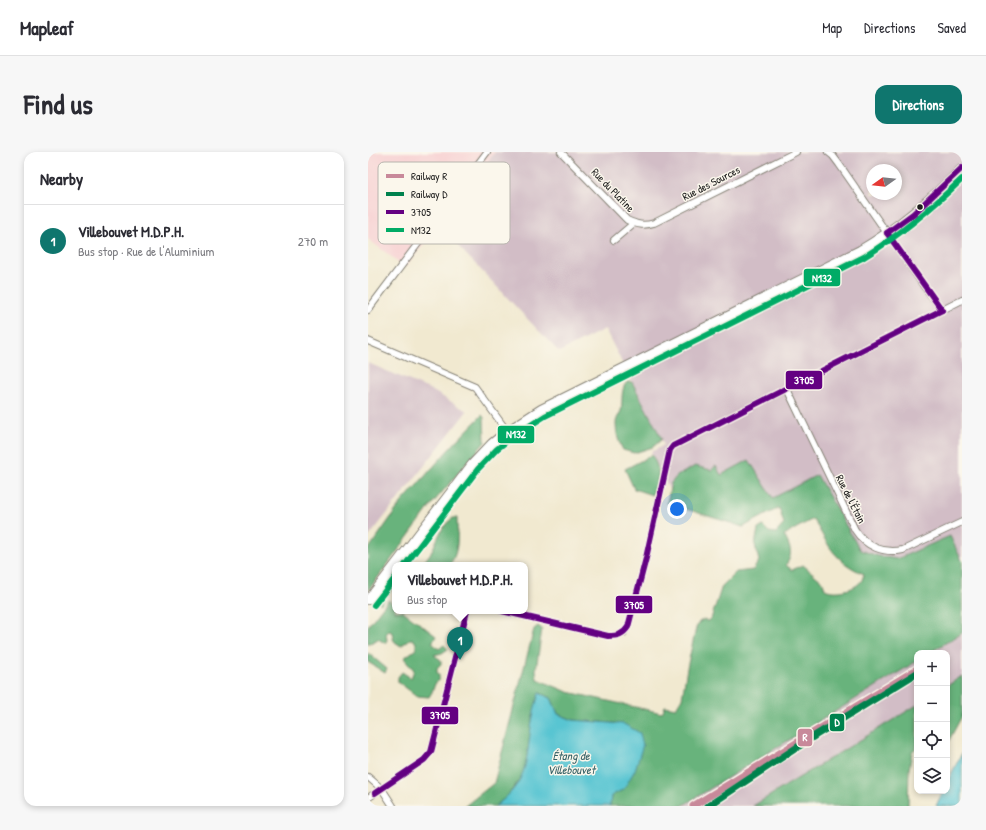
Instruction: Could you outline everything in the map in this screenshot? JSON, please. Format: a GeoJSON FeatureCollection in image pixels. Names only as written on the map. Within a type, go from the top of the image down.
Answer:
{"type":"FeatureCollection","features":[{"type":"Feature","properties":{"kind":"street"},"geometry":{"type":"LineString","coordinates":[[479,162],[487,152]]}},
{"type":"Feature","properties":{"kind":"street","name":"Rue du Platine"},"geometry":{"type":"LineString","coordinates":[[561,152],[627,220],[634,223]]}},
{"type":"Feature","properties":{"kind":"street","name":"Rue des Sources"},"geometry":{"type":"LineString","coordinates":[[634,223],[642,225],[654,222],[796,152]]}},
{"type":"Feature","properties":{"kind":"street"},"geometry":{"type":"LineString","coordinates":[[828,152],[942,310]]}},
{"type":"Feature","properties":{"kind":"street"},"geometry":{"type":"LineString","coordinates":[[397,562],[458,482],[482,454],[507,431],[541,409],[860,250],[913,214],[962,168]]}},
{"type":"Feature","properties":{"kind":"street"},"geometry":{"type":"LineString","coordinates":[[614,240],[634,223]]}},
{"type":"Feature","properties":{"kind":"street"},"geometry":{"type":"LineString","coordinates":[[368,310],[418,244]]}},
{"type":"Feature","properties":{"kind":"street"},"geometry":{"type":"LineString","coordinates":[[515,614],[608,636],[620,635],[624,633],[628,627],[646,558],[670,450],[673,446],[962,300]]}},
{"type":"Feature","properties":{"kind":"street"},"geometry":{"type":"LineString","coordinates":[[368,342],[474,387],[507,431]]}},
{"type":"Feature","properties":{"kind":"street","name":"Rue de l'Étain"},"geometry":{"type":"LineString","coordinates":[[788,389],[855,530],[867,543],[878,549],[896,552],[962,522]]}},
{"type":"Feature","properties":{"kind":"street"},"geometry":{"type":"LineString","coordinates":[[368,600],[392,569]]}},
{"type":"Feature","properties":{"kind":"street"},"geometry":{"type":"LineString","coordinates":[[368,798],[424,760],[432,752],[466,614]]}},
{"type":"Feature","properties":{"kind":"street"},"geometry":{"type":"LineString","coordinates":[[368,777],[382,789],[393,806]]}},
{"type":"Feature","properties":{"kind":"shaded area"},"geometry":{"type":"Polygon","coordinates":[[[370,152],[495,152],[487,162],[378,162],[378,244],[424,244],[405,267],[368,239],[368,155],[370,152]]]}},
{"type":"Feature","properties":{"kind":"shaded area"},"geometry":{"type":"Polygon","coordinates":[[[495,152],[962,152],[962,561],[950,536],[897,559],[878,556],[860,550],[846,527],[773,498],[749,461],[721,475],[703,468],[695,467],[677,476],[671,483],[670,491],[651,452],[664,445],[605,329],[559,352],[456,244],[510,244],[510,162],[487,162],[495,152]]]}},
{"type":"Feature","properties":{"kind":"shaded area"},"geometry":{"type":"Polygon","coordinates":[[[368,363],[431,390],[467,411],[368,538],[368,363]]]}},
{"type":"Feature","properties":{"kind":"shaded area"},"geometry":{"type":"Polygon","coordinates":[[[962,633],[962,676],[950,684],[950,650],[934,650],[962,633]]]}},
{"type":"Feature","properties":{"kind":"shaded area"},"geometry":{"type":"Polygon","coordinates":[[[914,663],[914,707],[753,806],[682,806],[914,663]]]}},
{"type":"Feature","properties":{"kind":"green space"},"geometry":{"type":"Polygon","coordinates":[[[627,382],[632,382],[662,439],[653,447],[634,453],[623,450],[616,430],[616,422],[621,411],[623,388],[627,382]]]}},
{"type":"Feature","properties":{"kind":"green space"},"geometry":{"type":"Polygon","coordinates":[[[482,415],[484,418],[485,442],[432,504],[368,591],[368,550],[401,503],[482,415]]]}},
{"type":"Feature","properties":{"kind":"green space"},"geometry":{"type":"Polygon","coordinates":[[[652,455],[658,470],[658,479],[652,495],[634,489],[625,469],[652,455]]]}},
{"type":"Feature","properties":{"kind":"green space"},"geometry":{"type":"Polygon","coordinates":[[[749,460],[773,498],[817,475],[860,550],[878,556],[897,559],[950,536],[962,561],[962,633],[934,650],[914,650],[914,663],[682,806],[610,806],[611,796],[624,789],[624,724],[573,720],[558,714],[551,698],[540,693],[533,716],[523,775],[506,798],[495,806],[465,806],[494,783],[534,629],[538,626],[542,629],[536,670],[537,679],[568,692],[662,713],[665,706],[676,708],[682,698],[687,668],[696,628],[699,622],[705,619],[707,622],[711,619],[722,586],[736,572],[753,570],[759,561],[755,545],[758,529],[763,526],[769,532],[776,533],[784,524],[779,508],[743,527],[667,503],[671,483],[677,476],[695,466],[711,470],[716,466],[721,475],[749,460]],[[813,519],[784,535],[790,550],[790,557],[786,565],[792,570],[803,565],[823,582],[825,589],[840,591],[850,589],[862,580],[864,574],[846,564],[828,545],[813,519]]]}},
{"type":"Feature","properties":{"kind":"green space"},"geometry":{"type":"Polygon","coordinates":[[[453,518],[457,518],[457,543],[453,560],[451,562],[424,562],[433,549],[439,535],[447,523],[453,518]]]}},
{"type":"Feature","properties":{"kind":"green space"},"geometry":{"type":"Polygon","coordinates":[[[392,576],[392,590],[389,592],[381,604],[374,598],[392,576]]]}},
{"type":"Feature","properties":{"kind":"green space"},"geometry":{"type":"Polygon","coordinates":[[[388,600],[392,603],[392,614],[407,614],[436,636],[432,643],[439,649],[444,645],[448,649],[442,653],[434,655],[441,660],[441,664],[437,668],[439,679],[429,697],[417,696],[398,682],[398,677],[402,672],[411,678],[414,670],[404,658],[416,649],[416,643],[413,639],[410,639],[401,646],[395,642],[393,639],[394,635],[389,631],[386,634],[387,640],[385,643],[378,639],[368,644],[368,626],[388,600]]]}},
{"type":"Feature","properties":{"kind":"green space"},"geometry":{"type":"Polygon","coordinates":[[[368,653],[387,669],[385,673],[368,662],[368,653]]]}},
{"type":"Feature","properties":{"kind":"green space"},"geometry":{"type":"Polygon","coordinates":[[[962,676],[962,716],[950,738],[950,686],[950,684],[962,676]]]}},
{"type":"Feature","properties":{"kind":"green space"},"geometry":{"type":"Polygon","coordinates":[[[914,707],[914,750],[912,752],[909,770],[908,806],[753,806],[914,707]]]}},
{"type":"Feature","properties":{"kind":"water","name":"Étang de Villebouvet"},"geometry":{"type":"Polygon","coordinates":[[[539,693],[551,698],[558,714],[573,720],[624,724],[640,733],[643,745],[635,770],[624,789],[611,796],[610,806],[495,806],[507,796],[515,786],[525,766],[533,713],[539,693]]]}},
{"type":"Feature","properties":{"kind":"water"},"geometry":{"type":"Polygon","coordinates":[[[962,753],[962,806],[936,806],[942,794],[950,794],[950,776],[962,753]]]}},
{"type":"Feature","properties":{"kind":"rail line","name":"R"},"geometry":{"type":"LineString","coordinates":[[693,806],[914,671]]}},
{"type":"Feature","properties":{"kind":"rail line","name":"D"},"geometry":{"type":"LineString","coordinates":[[708,806],[816,735],[914,675]]}},
{"type":"Feature","properties":{"kind":"transit line","name":"3705"},"geometry":{"type":"LineString","coordinates":[[887,233],[913,214],[962,168]]}},
{"type":"Feature","properties":{"kind":"transit line","name":"N132"},"geometry":{"type":"LineString","coordinates":[[407,562],[478,469],[497,449],[512,437],[545,416],[864,257],[915,221],[962,179]]}},
{"type":"Feature","properties":{"kind":"transit line","name":"3705"},"geometry":{"type":"LineString","coordinates":[[887,233],[942,310]]}},
{"type":"Feature","properties":{"kind":"transit line","name":"3705"},"geometry":{"type":"LineString","coordinates":[[515,614],[608,636],[622,633],[628,627],[646,558],[670,450],[673,446],[942,310]]}},
{"type":"Feature","properties":{"kind":"transit line","name":"N132"},"geometry":{"type":"LineString","coordinates":[[374,605],[392,582]]}},
{"type":"Feature","properties":{"kind":"transit line","name":"3705"},"geometry":{"type":"LineString","coordinates":[[375,793],[424,760],[431,752],[466,614]]}},
{"type":"Feature","properties":{"kind":"place","name":"Villebouvet M.D.P.H."},"geometry":{"type":"Point","coordinates":[460,660]}}]}
